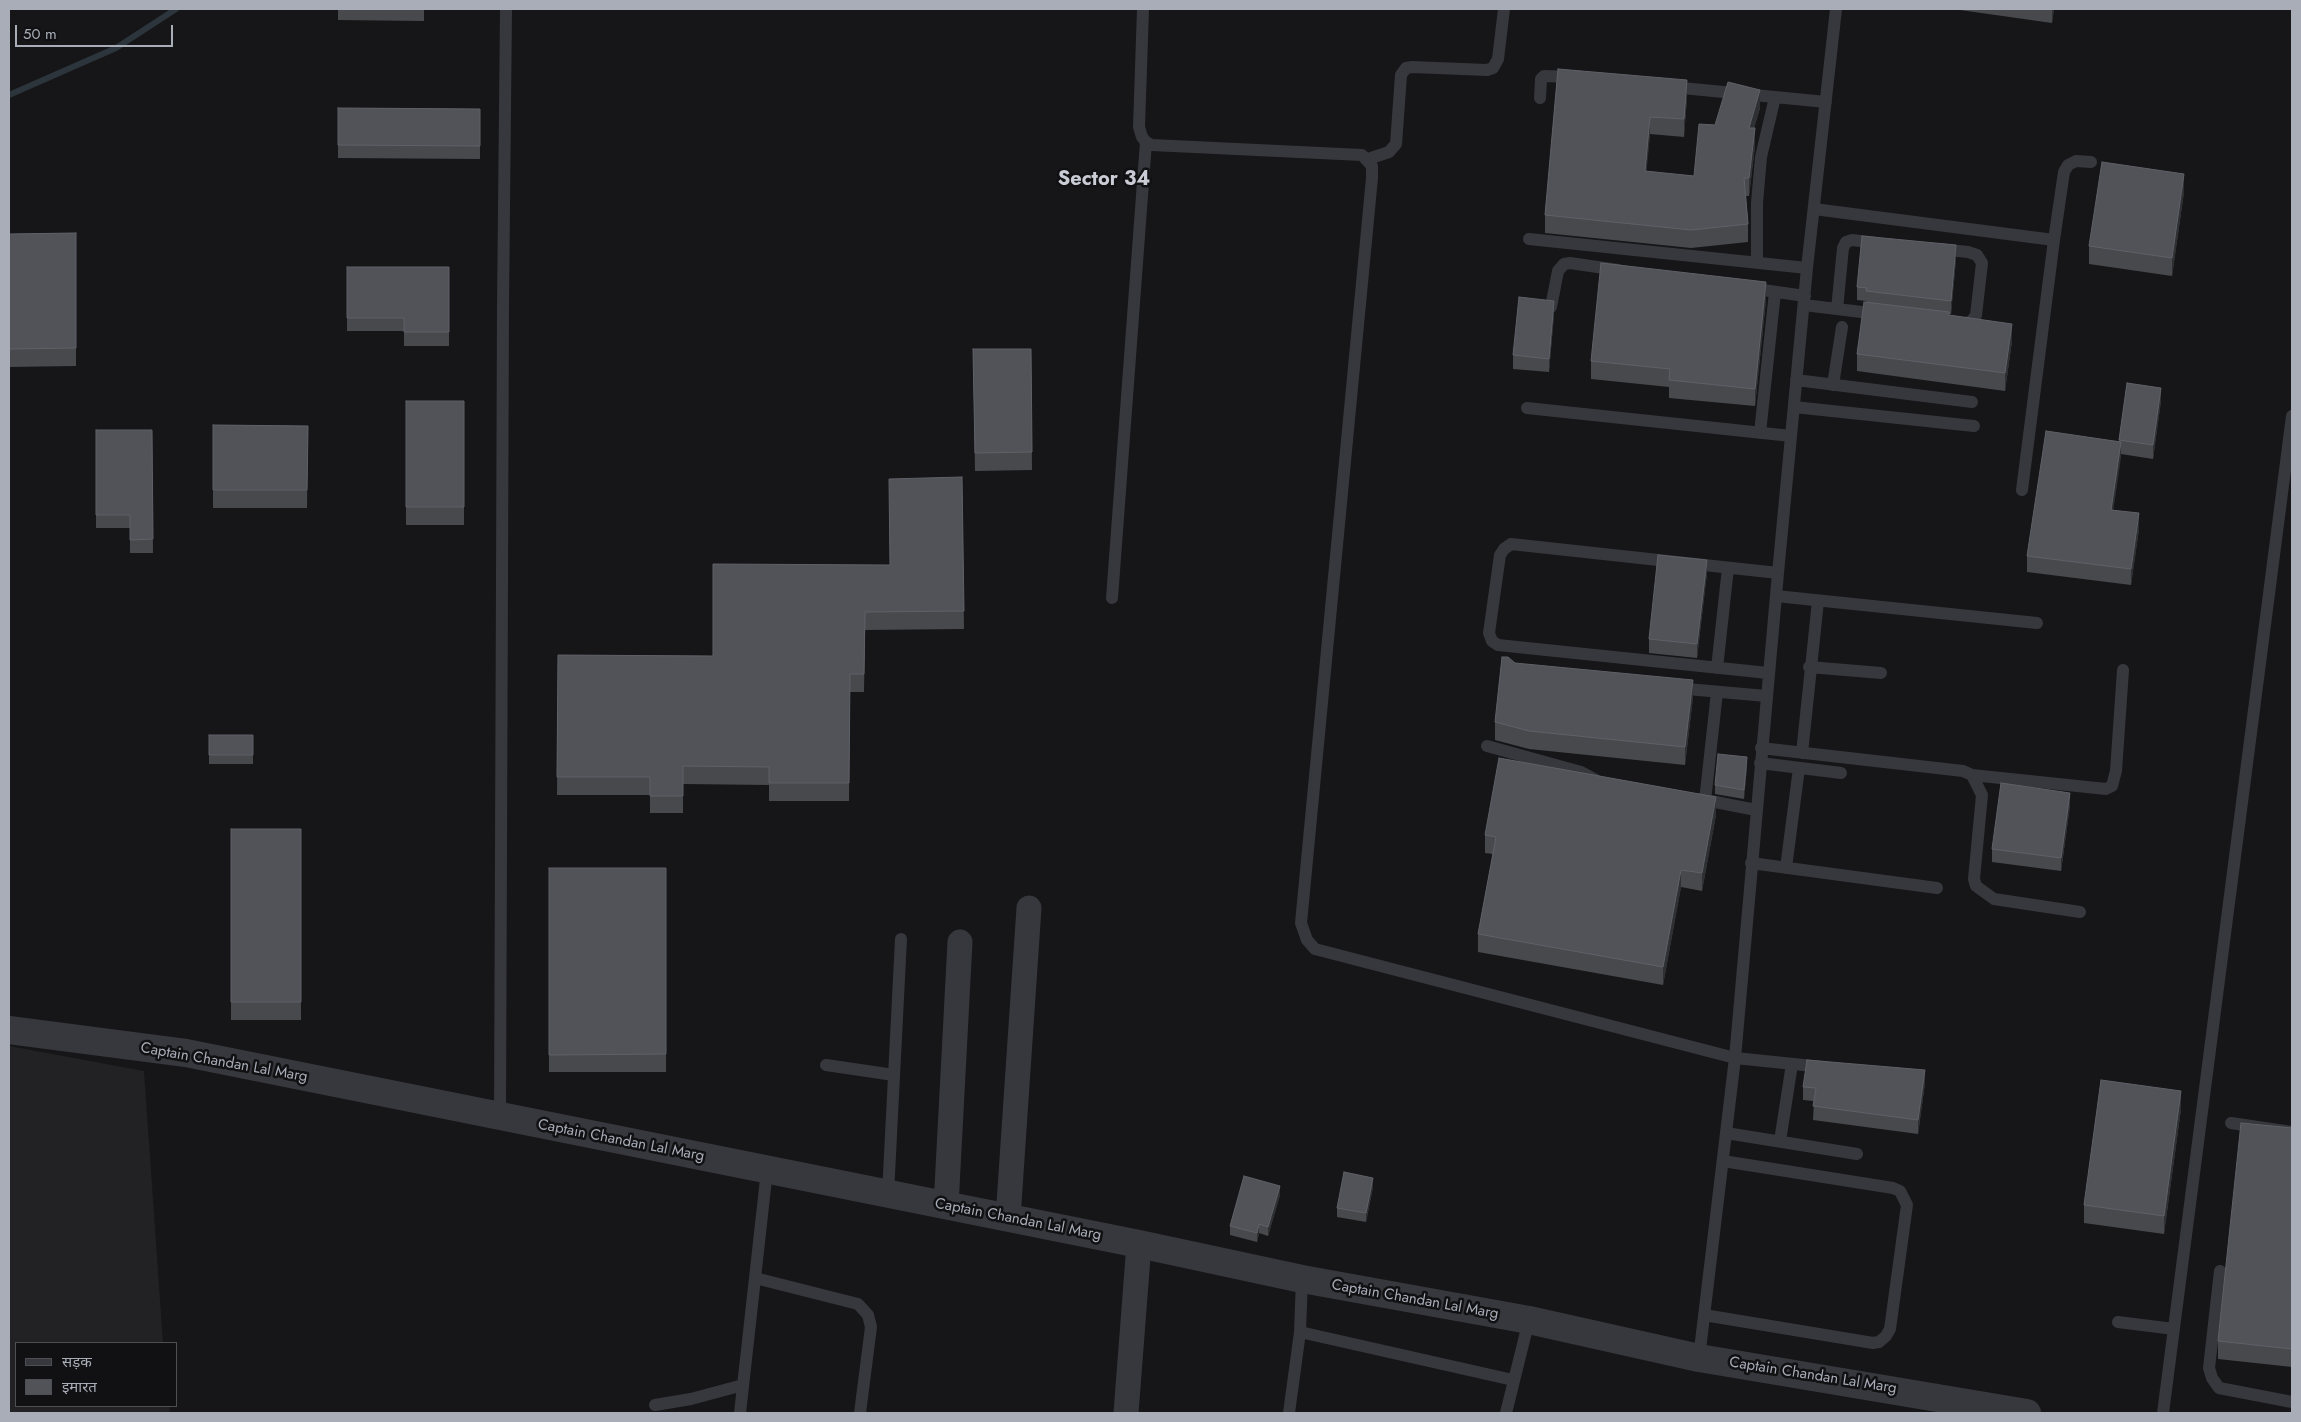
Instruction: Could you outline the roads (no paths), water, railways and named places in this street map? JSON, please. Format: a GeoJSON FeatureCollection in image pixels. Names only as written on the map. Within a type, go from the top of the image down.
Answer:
{"type":"FeatureCollection","features":[{"type":"Feature","properties":{"kind":"street"},"geometry":{"type":"LineString","coordinates":[[1008,1218],[1028,908]]}},
{"type":"Feature","properties":{"kind":"street"},"geometry":{"type":"LineString","coordinates":[[946,1206],[960,942]]}},
{"type":"Feature","properties":{"kind":"street","name":"Captain Chandan Lal Marg"},"geometry":{"type":"LineString","coordinates":[[9,1030],[186,1053],[1139,1244],[1302,1279],[1529,1320],[1699,1358],[1927,1404],[2019,1413]]}},
{"type":"Feature","properties":{"kind":"street"},"geometry":{"type":"LineString","coordinates":[[1126,1413],[1139,1244]]}},
{"type":"Feature","properties":{"kind":"lane"},"geometry":{"type":"LineString","coordinates":[[500,1117],[506,9]]}},
{"type":"Feature","properties":{"kind":"lane"},"geometry":{"type":"LineString","coordinates":[[1143,9],[1139,127],[1142,137],[1146,142],[1152,145],[1362,156],[1368,159],[1372,166],[1302,913],[1303,932],[1307,940],[1315,949],[1735,1058],[1831,1067]]}},
{"type":"Feature","properties":{"kind":"lane"},"geometry":{"type":"LineString","coordinates":[[1368,159],[1389,152],[1396,144],[1401,75],[1406,68],[1487,70],[1493,68],[1498,59],[1504,9]]}},
{"type":"Feature","properties":{"kind":"lane"},"geometry":{"type":"LineString","coordinates":[[1699,1358],[1735,1058],[1761,748],[1796,380],[1836,9]]}},
{"type":"Feature","properties":{"kind":"lane"},"geometry":{"type":"LineString","coordinates":[[1540,98],[1541,79],[1544,76],[1587,78]]}},
{"type":"Feature","properties":{"kind":"lane"},"geometry":{"type":"LineString","coordinates":[[1656,85],[1826,102]]}},
{"type":"Feature","properties":{"kind":"lane"},"geometry":{"type":"LineString","coordinates":[[1757,263],[1757,204],[1762,156],[1775,97]]}},
{"type":"Feature","properties":{"kind":"lane"},"geometry":{"type":"LineString","coordinates":[[1112,598],[1146,142]]}},
{"type":"Feature","properties":{"kind":"lane"},"geometry":{"type":"LineString","coordinates":[[2022,490],[2064,172],[2068,165],[2076,161],[2091,162]]}},
{"type":"Feature","properties":{"kind":"lane"},"geometry":{"type":"LineString","coordinates":[[1814,209],[2054,240]]}},
{"type":"Feature","properties":{"kind":"lane"},"geometry":{"type":"LineString","coordinates":[[1530,240],[1807,268]]}},
{"type":"Feature","properties":{"kind":"lane"},"geometry":{"type":"LineString","coordinates":[[1837,309],[1842,248],[1846,242],[1852,240],[1890,244]]}},
{"type":"Feature","properties":{"kind":"lane"},"geometry":{"type":"LineString","coordinates":[[1929,248],[1968,252],[1977,255],[1982,263],[1976,315],[1971,322],[1965,324],[1946,322]]}},
{"type":"Feature","properties":{"kind":"lane"},"geometry":{"type":"LineString","coordinates":[[1551,307],[1558,272],[1564,264],[1570,263],[1629,271]]}},
{"type":"Feature","properties":{"kind":"lane"},"geometry":{"type":"LineString","coordinates":[[1736,286],[1775,292],[1837,309],[1886,315]]}},
{"type":"Feature","properties":{"kind":"lane"},"geometry":{"type":"LineString","coordinates":[[1760,433],[1775,292]]}},
{"type":"Feature","properties":{"kind":"lane"},"geometry":{"type":"LineString","coordinates":[[1833,385],[1842,326]]}},
{"type":"Feature","properties":{"kind":"lane"},"geometry":{"type":"LineString","coordinates":[[1796,380],[1972,402]]}},
{"type":"Feature","properties":{"kind":"lane"},"geometry":{"type":"LineString","coordinates":[[1794,407],[1974,426]]}},
{"type":"Feature","properties":{"kind":"lane"},"geometry":{"type":"LineString","coordinates":[[1527,408],[1791,436]]}},
{"type":"Feature","properties":{"kind":"lane"},"geometry":{"type":"LineString","coordinates":[[2163,1413],[2292,416]]}},
{"type":"Feature","properties":{"kind":"lane"},"geometry":{"type":"LineString","coordinates":[[1768,673],[1498,645],[1492,641],[1489,633],[1500,555],[1511,544],[1778,573]]}},
{"type":"Feature","properties":{"kind":"lane"},"geometry":{"type":"LineString","coordinates":[[1717,668],[1728,568]]}},
{"type":"Feature","properties":{"kind":"lane"},"geometry":{"type":"LineString","coordinates":[[1776,596],[2037,623]]}},
{"type":"Feature","properties":{"kind":"lane"},"geometry":{"type":"LineString","coordinates":[[1802,753],[1818,600]]}},
{"type":"Feature","properties":{"kind":"lane"},"geometry":{"type":"LineString","coordinates":[[1810,667],[1882,673]]}},
{"type":"Feature","properties":{"kind":"lane"},"geometry":{"type":"LineString","coordinates":[[1761,748],[1963,771],[1972,775],[2106,789],[2112,786],[2116,770],[2123,670]]}},
{"type":"Feature","properties":{"kind":"lane"},"geometry":{"type":"LineString","coordinates":[[1660,686],[1766,696]]}},
{"type":"Feature","properties":{"kind":"lane"},"geometry":{"type":"LineString","coordinates":[[1705,800],[1717,692]]}},
{"type":"Feature","properties":{"kind":"lane"},"geometry":{"type":"LineString","coordinates":[[1487,746],[1581,772],[1590,778],[1610,782]]}},
{"type":"Feature","properties":{"kind":"lane"},"geometry":{"type":"LineString","coordinates":[[1760,763],[1841,773]]}},
{"type":"Feature","properties":{"kind":"lane"},"geometry":{"type":"LineString","coordinates":[[1786,868],[1799,768]]}},
{"type":"Feature","properties":{"kind":"lane"},"geometry":{"type":"LineString","coordinates":[[1972,775],[1982,795],[1974,880],[1976,886],[1994,899],[2080,912]]}},
{"type":"Feature","properties":{"kind":"lane"},"geometry":{"type":"LineString","coordinates":[[1686,797],[1756,810]]}},
{"type":"Feature","properties":{"kind":"lane"},"geometry":{"type":"LineString","coordinates":[[1751,863],[1937,888]]}},
{"type":"Feature","properties":{"kind":"lane"},"geometry":{"type":"LineString","coordinates":[[888,1194],[900,939]]}},
{"type":"Feature","properties":{"kind":"lane"},"geometry":{"type":"LineString","coordinates":[[1780,1141],[1792,1064]]}},
{"type":"Feature","properties":{"kind":"lane"},"geometry":{"type":"LineString","coordinates":[[826,1065],[894,1074]]}},
{"type":"Feature","properties":{"kind":"lane"},"geometry":{"type":"LineString","coordinates":[[2230,1123],[2292,1132]]}},
{"type":"Feature","properties":{"kind":"lane"},"geometry":{"type":"LineString","coordinates":[[1726,1133],[1857,1154]]}},
{"type":"Feature","properties":{"kind":"lane"},"geometry":{"type":"LineString","coordinates":[[1704,1315],[1873,1343],[1879,1342],[1890,1329],[1907,1204],[1900,1191],[1893,1188],[1723,1160]]}},
{"type":"Feature","properties":{"kind":"lane"},"geometry":{"type":"LineString","coordinates":[[740,1413],[767,1170]]}},
{"type":"Feature","properties":{"kind":"lane"},"geometry":{"type":"LineString","coordinates":[[2220,1271],[2209,1368],[2212,1378],[2219,1388],[2292,1402]]}},
{"type":"Feature","properties":{"kind":"lane"},"geometry":{"type":"LineString","coordinates":[[755,1278],[858,1304],[868,1315],[871,1327],[860,1413]]}},
{"type":"Feature","properties":{"kind":"lane"},"geometry":{"type":"LineString","coordinates":[[1289,1413],[1300,1332],[1302,1279]]}},
{"type":"Feature","properties":{"kind":"lane"},"geometry":{"type":"LineString","coordinates":[[1506,1413],[1529,1320]]}},
{"type":"Feature","properties":{"kind":"lane"},"geometry":{"type":"LineString","coordinates":[[2118,1322],[2174,1329]]}},
{"type":"Feature","properties":{"kind":"lane"},"geometry":{"type":"LineString","coordinates":[[1300,1332],[1513,1380]]}},
{"type":"Feature","properties":{"kind":"lane"},"geometry":{"type":"LineString","coordinates":[[655,1405],[691,1399],[743,1385]]}},
{"type":"Feature","properties":{"kind":"waterway"},"geometry":{"type":"LineString","coordinates":[[9,95],[116,48],[176,9]]}},
{"type":"Feature","properties":{"kind":"district","name":"Sector 34"},"geometry":{"type":"Point","coordinates":[1104,180]}}]}
